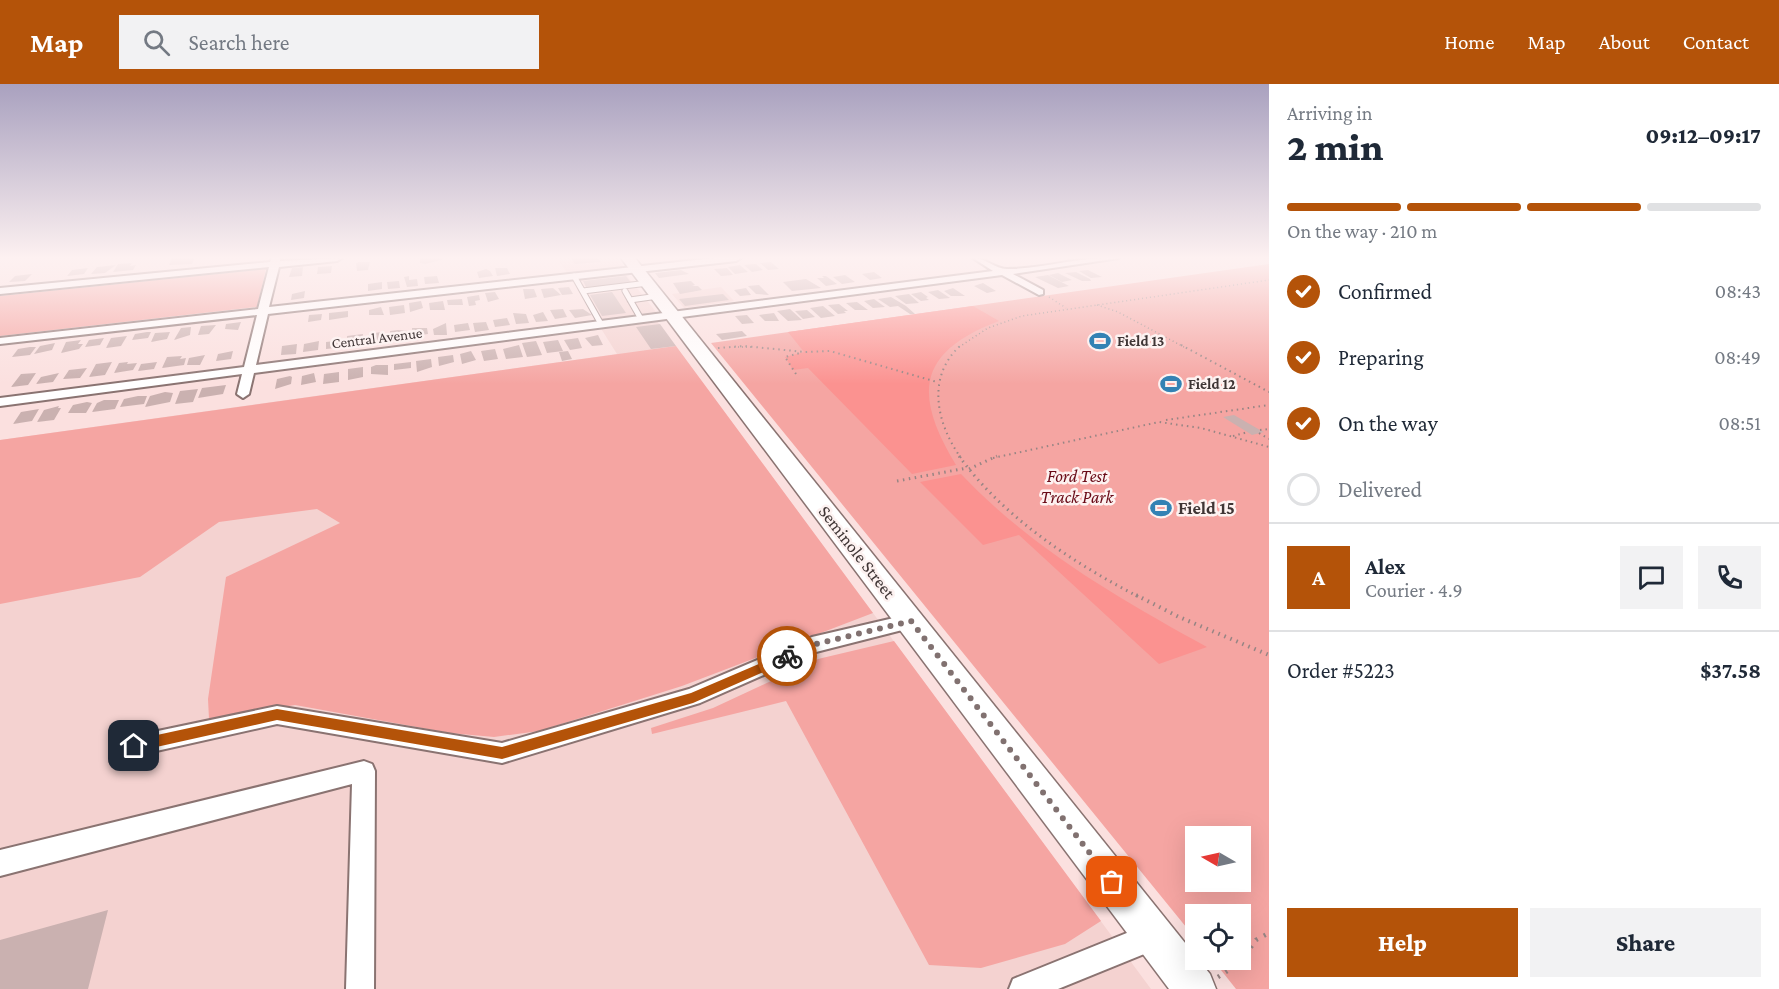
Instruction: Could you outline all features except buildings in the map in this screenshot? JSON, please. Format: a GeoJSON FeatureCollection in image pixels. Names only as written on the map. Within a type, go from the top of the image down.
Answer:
{"type":"FeatureCollection","features":[{"type":"Feature","properties":{"kind":"street"},"geometry":{"type":"LineString","coordinates":[[243,394],[267,300]]}},
{"type":"Feature","properties":{"kind":"street"},"geometry":{"type":"LineString","coordinates":[[0,341],[359,300]]}},
{"type":"Feature","properties":{"kind":"street","name":"Central Avenue"},"geometry":{"type":"LineString","coordinates":[[0,402],[641,319],[642,300]]}},
{"type":"Feature","properties":{"kind":"street","name":"Seminole Street"},"geometry":{"type":"LineString","coordinates":[[654,300],[911,621],[1154,936],[1206,984]]}},
{"type":"Feature","properties":{"kind":"street"},"geometry":{"type":"LineString","coordinates":[[134,746],[277,715],[502,753],[693,698],[812,645],[911,621]]}},
{"type":"Feature","properties":{"kind":"street"},"geometry":{"type":"LineString","coordinates":[[0,863],[364,771],[360,989]]}},
{"type":"Feature","properties":{"kind":"street"},"geometry":{"type":"LineString","coordinates":[[1023,989],[1154,936]]}},
{"type":"Feature","properties":{"kind":"lane"},"geometry":{"type":"LineString","coordinates":[[589,300],[601,324]]}},
{"type":"Feature","properties":{"kind":"lane"},"geometry":{"type":"LineString","coordinates":[[641,319],[642,300]]}},
{"type":"Feature","properties":{"kind":"path"},"geometry":{"type":"LineString","coordinates":[[1129,300],[1023,317],[973,336],[955,350],[942,366],[938,382],[938,410],[947,437],[968,469],[997,501],[1042,538],[1097,574],[1166,612],[1269,655]]}},
{"type":"Feature","properties":{"kind":"path"},"geometry":{"type":"LineString","coordinates":[[1054,301],[1067,309]]}},
{"type":"Feature","properties":{"kind":"path"},"geometry":{"type":"LineString","coordinates":[[1096,305],[1118,312],[1269,392]]}},
{"type":"Feature","properties":{"kind":"path"},"geometry":{"type":"LineString","coordinates":[[710,349],[744,346],[805,352],[830,351],[938,382]]}},
{"type":"Feature","properties":{"kind":"path"},"geometry":{"type":"LineString","coordinates":[[796,375],[785,357],[805,352]]}},
{"type":"Feature","properties":{"kind":"path"},"geometry":{"type":"LineString","coordinates":[[897,481],[968,469],[999,455],[1159,422],[1269,405]]}},
{"type":"Feature","properties":{"kind":"path"},"geometry":{"type":"LineString","coordinates":[[1159,422],[1232,436],[1269,447]]}},
{"type":"Feature","properties":{"kind":"path"},"geometry":{"type":"LineString","coordinates":[[1269,429],[1259,432],[1269,439]]}},
{"type":"Feature","properties":{"kind":"path"},"geometry":{"type":"LineString","coordinates":[[1232,436],[1248,432]]}},
{"type":"Feature","properties":{"kind":"path"},"geometry":{"type":"LineString","coordinates":[[1206,984],[1240,963],[1256,940],[1269,933]]}},
{"type":"Feature","properties":{"kind":"shaded area"},"geometry":{"type":"Polygon","coordinates":[[[584,300],[647,300],[656,312],[597,320],[584,300]]]}},
{"type":"Feature","properties":{"kind":"shaded area"},"geometry":{"type":"Polygon","coordinates":[[[677,300],[734,301],[684,308],[677,300]]]}},
{"type":"Feature","properties":{"kind":"shaded area"},"geometry":{"type":"Polygon","coordinates":[[[973,306],[999,321],[972,333],[952,347],[938,361],[931,378],[929,396],[933,417],[942,440],[956,465],[912,474],[808,368],[793,370],[785,357],[804,352],[788,332],[973,306]]]}},
{"type":"Feature","properties":{"kind":"shaded area"},"geometry":{"type":"Polygon","coordinates":[[[657,321],[1151,989],[0,989],[0,440],[617,354],[600,327],[657,321]]]}},
{"type":"Feature","properties":{"kind":"shaded area"},"geometry":{"type":"Polygon","coordinates":[[[961,474],[1016,525],[1077,570],[1141,610],[1207,647],[1159,664],[1019,535],[983,545],[920,482],[961,474]]]}},
{"type":"Feature","properties":{"kind":"green space"},"geometry":{"type":"Polygon","coordinates":[[[0,300],[259,300],[257,307],[0,336],[0,300]]]}},
{"type":"Feature","properties":{"kind":"green space","name":"Ford Test Track Park"},"geometry":{"type":"Polygon","coordinates":[[[1013,300],[1269,300],[1269,989],[1236,989],[1221,970],[1251,970],[1251,904],[1185,904],[1185,926],[711,343],[1013,300]]]}},
{"type":"Feature","properties":{"kind":"green space"},"geometry":{"type":"Polygon","coordinates":[[[676,346],[873,613],[682,686],[539,731],[494,737],[450,733],[295,705],[209,719],[208,699],[226,577],[340,523],[317,509],[219,522],[140,577],[0,604],[0,440],[676,346]]]}},
{"type":"Feature","properties":{"kind":"green space"},"geometry":{"type":"Polygon","coordinates":[[[894,641],[1101,921],[1065,944],[981,968],[929,965],[786,701],[652,734],[651,728],[713,708],[818,659],[894,641]]]}},
{"type":"Feature","properties":{"kind":"way so far"},"geometry":{"type":"LineString","coordinates":[[787,656],[812,645],[911,621],[1112,882]]}},
{"type":"Feature","properties":{"kind":"place","name":"Field 13"},"geometry":{"type":"Point","coordinates":[1100,341]}},
{"type":"Feature","properties":{"kind":"place","name":"Field 12"},"geometry":{"type":"Point","coordinates":[1171,384]}},
{"type":"Feature","properties":{"kind":"place","name":"Field 15"},"geometry":{"type":"Point","coordinates":[1161,508]}},
{"type":"Feature","properties":{"kind":"route"},"geometry":{"type":"LineString","coordinates":[[134,746],[277,715],[502,753],[693,698],[787,656]]}}]}
